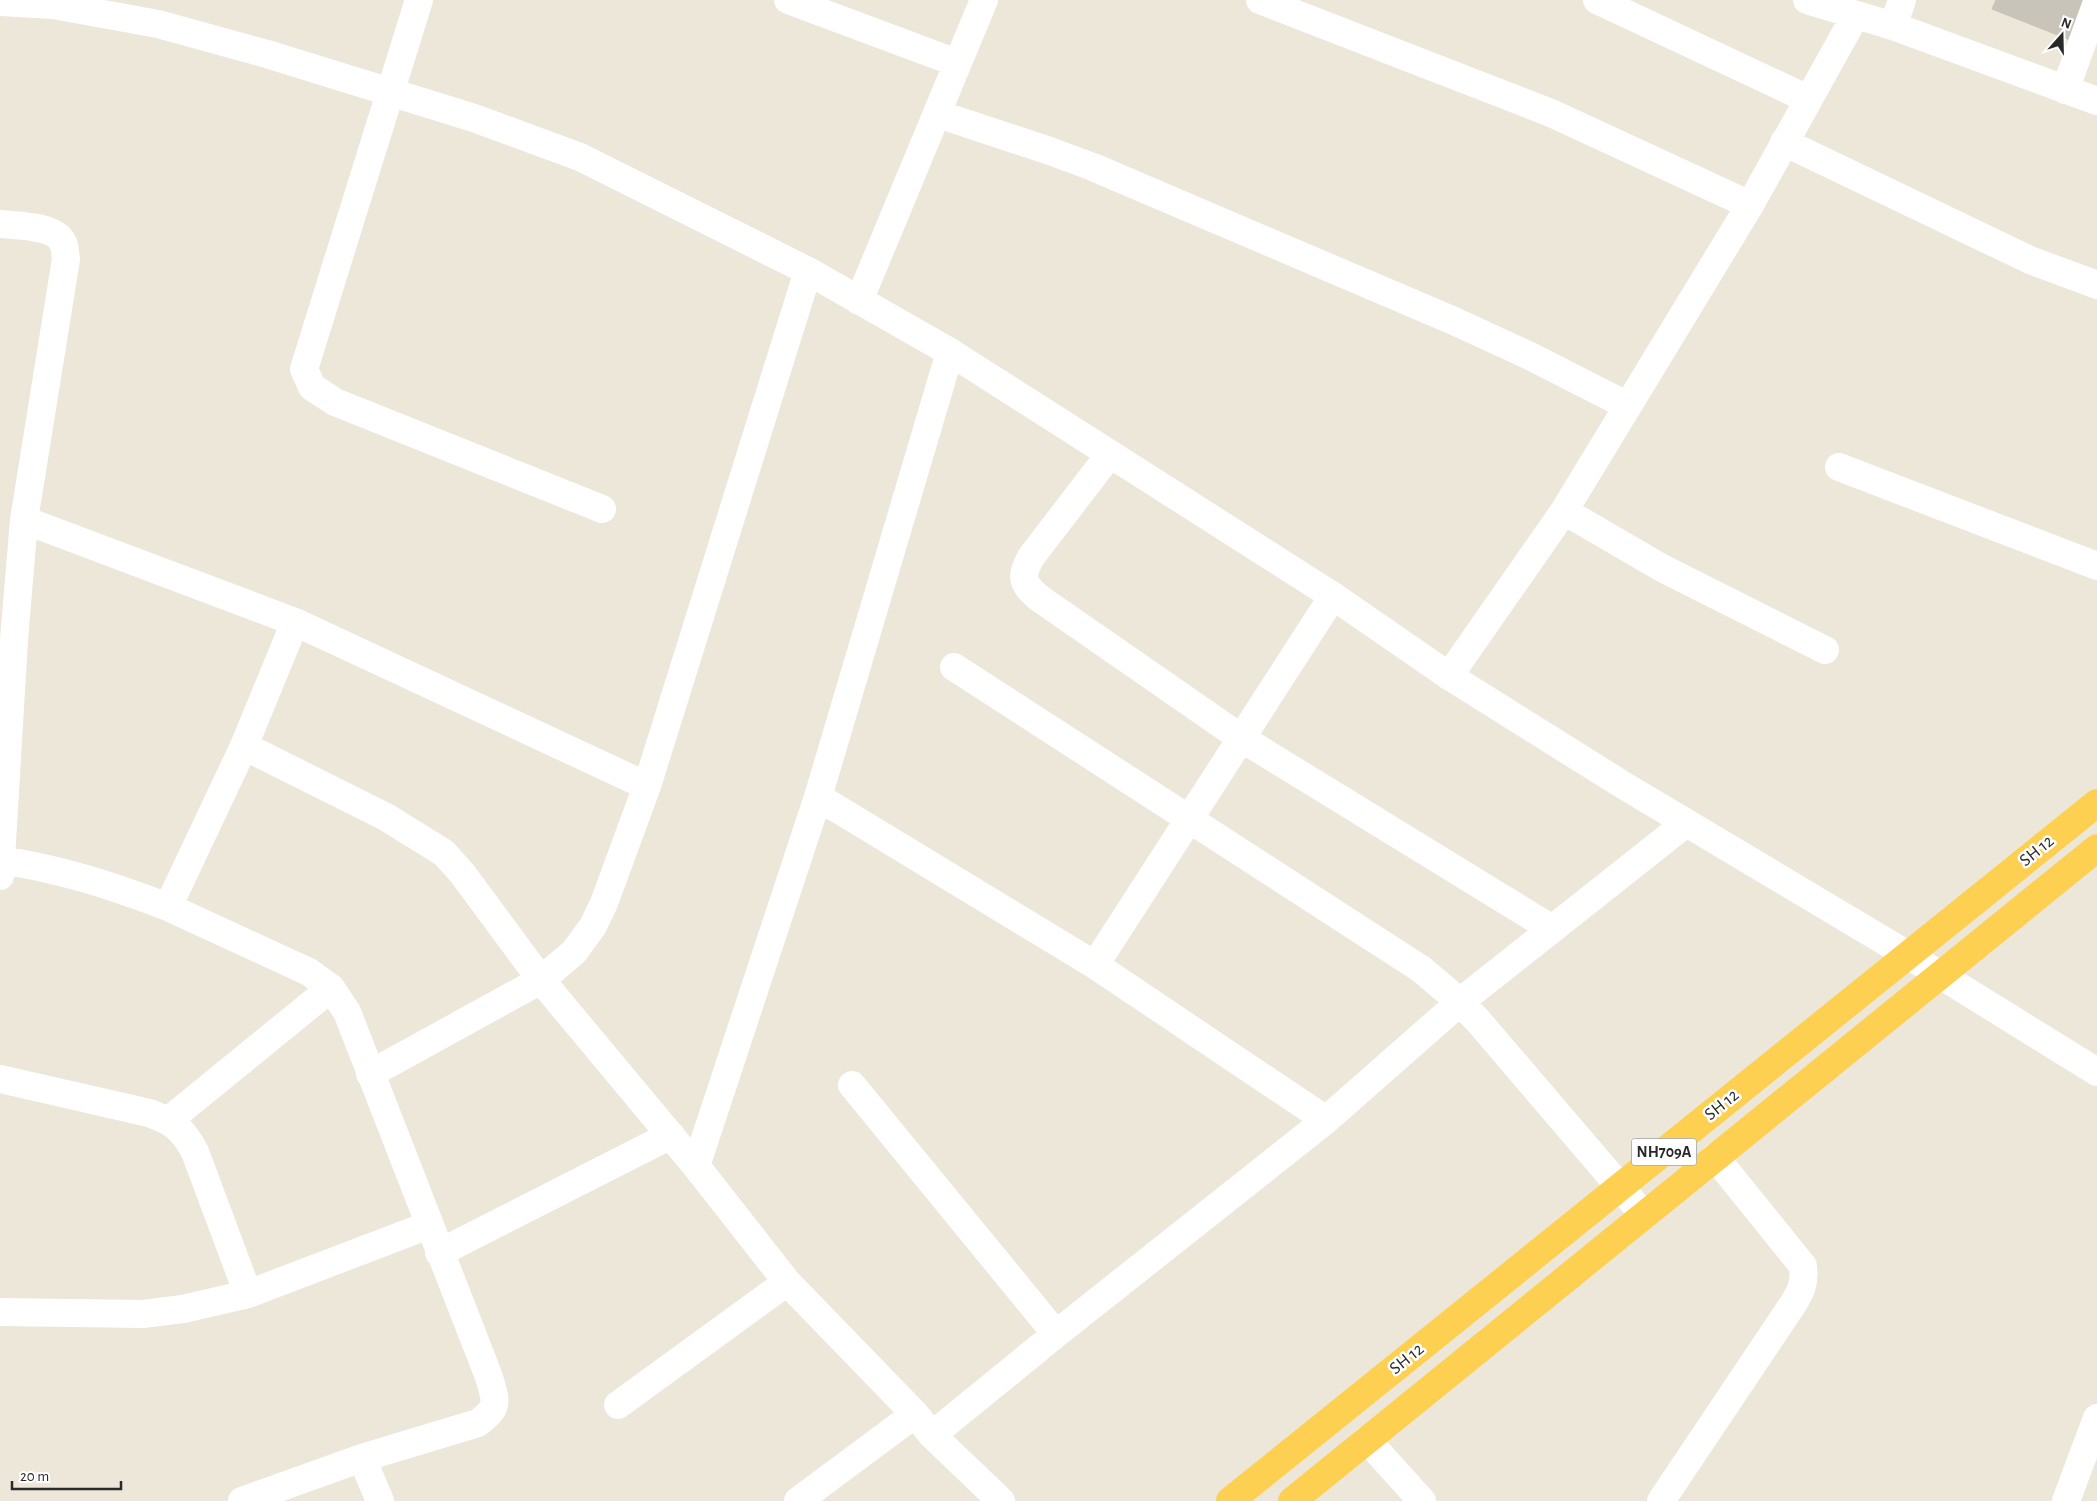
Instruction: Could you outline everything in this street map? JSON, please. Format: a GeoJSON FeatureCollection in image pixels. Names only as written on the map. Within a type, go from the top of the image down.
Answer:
{"type":"FeatureCollection","features":[{"type":"Feature","properties":{"kind":"highway","name":"SH 12"},"geometry":{"type":"LineString","coordinates":[[1230,1501],[2097,803]]}},
{"type":"Feature","properties":{"kind":"highway","name":"SH 12"},"geometry":{"type":"LineString","coordinates":[[1292,1501],[1939,974],[2097,848]]}},
{"type":"Feature","properties":{"kind":"street"},"geometry":{"type":"LineString","coordinates":[[419,0],[304,369],[312,387],[335,402],[602,509]]}},
{"type":"Feature","properties":{"kind":"street"},"geometry":{"type":"LineString","coordinates":[[788,0],[957,64]]}},
{"type":"Feature","properties":{"kind":"street"},"geometry":{"type":"LineString","coordinates":[[858,300],[938,114],[984,0]]}},
{"type":"Feature","properties":{"kind":"street"},"geometry":{"type":"LineString","coordinates":[[1260,0],[1551,113],[1750,205]]}},
{"type":"Feature","properties":{"kind":"street"},"geometry":{"type":"LineString","coordinates":[[1597,0],[1808,99]]}},
{"type":"Feature","properties":{"kind":"street"},"geometry":{"type":"LineString","coordinates":[[1807,0],[1893,26],[2097,102]]}},
{"type":"Feature","properties":{"kind":"street"},"geometry":{"type":"LineString","coordinates":[[1893,26],[1902,0]]}},
{"type":"Feature","properties":{"kind":"street"},"geometry":{"type":"LineString","coordinates":[[0,2],[52,5],[158,24],[267,54],[474,118],[580,157],[808,271],[924,335],[1333,596],[1449,676],[1686,823],[1908,955],[2097,1072]]}},
{"type":"Feature","properties":{"kind":"street"},"geometry":{"type":"LineString","coordinates":[[2065,90],[2097,2]]}},
{"type":"Feature","properties":{"kind":"street"},"geometry":{"type":"LineString","coordinates":[[1449,676],[1564,511],[1750,205],[1855,16]]}},
{"type":"Feature","properties":{"kind":"street"},"geometry":{"type":"LineString","coordinates":[[938,114],[1050,150],[1092,167],[1454,321],[1530,356],[1628,406]]}},
{"type":"Feature","properties":{"kind":"street"},"geometry":{"type":"LineString","coordinates":[[1784,142],[2030,260],[2097,285]]}},
{"type":"Feature","properties":{"kind":"street"},"geometry":{"type":"LineString","coordinates":[[0,224],[39,228],[54,233],[63,242],[66,259],[24,520],[14,640],[1,865],[97,882],[168,907],[309,972],[331,988],[346,1012],[489,1377],[495,1400],[492,1412],[478,1424],[362,1458],[242,1501]]}},
{"type":"Feature","properties":{"kind":"street"},"geometry":{"type":"LineString","coordinates":[[370,1074],[541,980],[574,952],[594,926],[647,786],[808,271]]}},
{"type":"Feature","properties":{"kind":"street"},"geometry":{"type":"LineString","coordinates":[[696,1166],[818,797],[950,352]]}},
{"type":"Feature","properties":{"kind":"street"},"geometry":{"type":"LineString","coordinates":[[1110,454],[1031,557],[1024,571],[1026,586],[1039,598],[1241,738],[1552,929]]}},
{"type":"Feature","properties":{"kind":"street"},"geometry":{"type":"LineString","coordinates":[[1839,467],[2097,566]]}},
{"type":"Feature","properties":{"kind":"street"},"geometry":{"type":"LineString","coordinates":[[1564,511],[1662,568],[1825,650]]}},
{"type":"Feature","properties":{"kind":"street"},"geometry":{"type":"LineString","coordinates":[[24,520],[295,622],[647,786]]}},
{"type":"Feature","properties":{"kind":"street"},"geometry":{"type":"LineString","coordinates":[[1095,965],[1333,596]]}},
{"type":"Feature","properties":{"kind":"street"},"geometry":{"type":"LineString","coordinates":[[168,907],[244,746],[295,622]]}},
{"type":"Feature","properties":{"kind":"street"},"geometry":{"type":"LineString","coordinates":[[954,667],[1421,969],[1460,1002],[1644,1215]]}},
{"type":"Feature","properties":{"kind":"street"},"geometry":{"type":"LineString","coordinates":[[244,746],[386,817],[444,853],[462,874],[541,980],[671,1135],[787,1282],[932,1435],[1001,1501]]}},
{"type":"Feature","properties":{"kind":"street"},"geometry":{"type":"LineString","coordinates":[[818,797],[1095,965],[1326,1120]]}},
{"type":"Feature","properties":{"kind":"street"},"geometry":{"type":"LineString","coordinates":[[932,1435],[1326,1120],[1460,1002],[1686,823]]}},
{"type":"Feature","properties":{"kind":"street"},"geometry":{"type":"LineString","coordinates":[[168,1120],[331,988]]}},
{"type":"Feature","properties":{"kind":"street"},"geometry":{"type":"LineString","coordinates":[[0,1079],[122,1106],[168,1120],[184,1132],[195,1152],[248,1294]]}},
{"type":"Feature","properties":{"kind":"street"},"geometry":{"type":"LineString","coordinates":[[852,1085],[1056,1334]]}},
{"type":"Feature","properties":{"kind":"street"},"geometry":{"type":"LineString","coordinates":[[439,1253],[671,1135]]}},
{"type":"Feature","properties":{"kind":"street"},"geometry":{"type":"LineString","coordinates":[[1661,1501],[1791,1308],[1800,1294],[1804,1280],[1803,1266],[1715,1156]]}},
{"type":"Feature","properties":{"kind":"street"},"geometry":{"type":"LineString","coordinates":[[0,1312],[142,1314],[183,1309],[248,1294],[429,1225]]}},
{"type":"Feature","properties":{"kind":"street"},"geometry":{"type":"LineString","coordinates":[[618,1405],[787,1282]]}},
{"type":"Feature","properties":{"kind":"street"},"geometry":{"type":"LineString","coordinates":[[798,1501],[914,1414]]}},
{"type":"Feature","properties":{"kind":"street"},"geometry":{"type":"LineString","coordinates":[[2066,1501],[2097,1418]]}},
{"type":"Feature","properties":{"kind":"street"},"geometry":{"type":"LineString","coordinates":[[1367,1440],[1422,1501]]}},
{"type":"Feature","properties":{"kind":"street"},"geometry":{"type":"LineString","coordinates":[[362,1458],[380,1501]]}},
{"type":"Feature","properties":{"kind":"building"},"geometry":{"type":"Polygon","coordinates":[[[1996,0],[2092,0],[2075,42],[1992,9],[1996,0]]]}}]}
